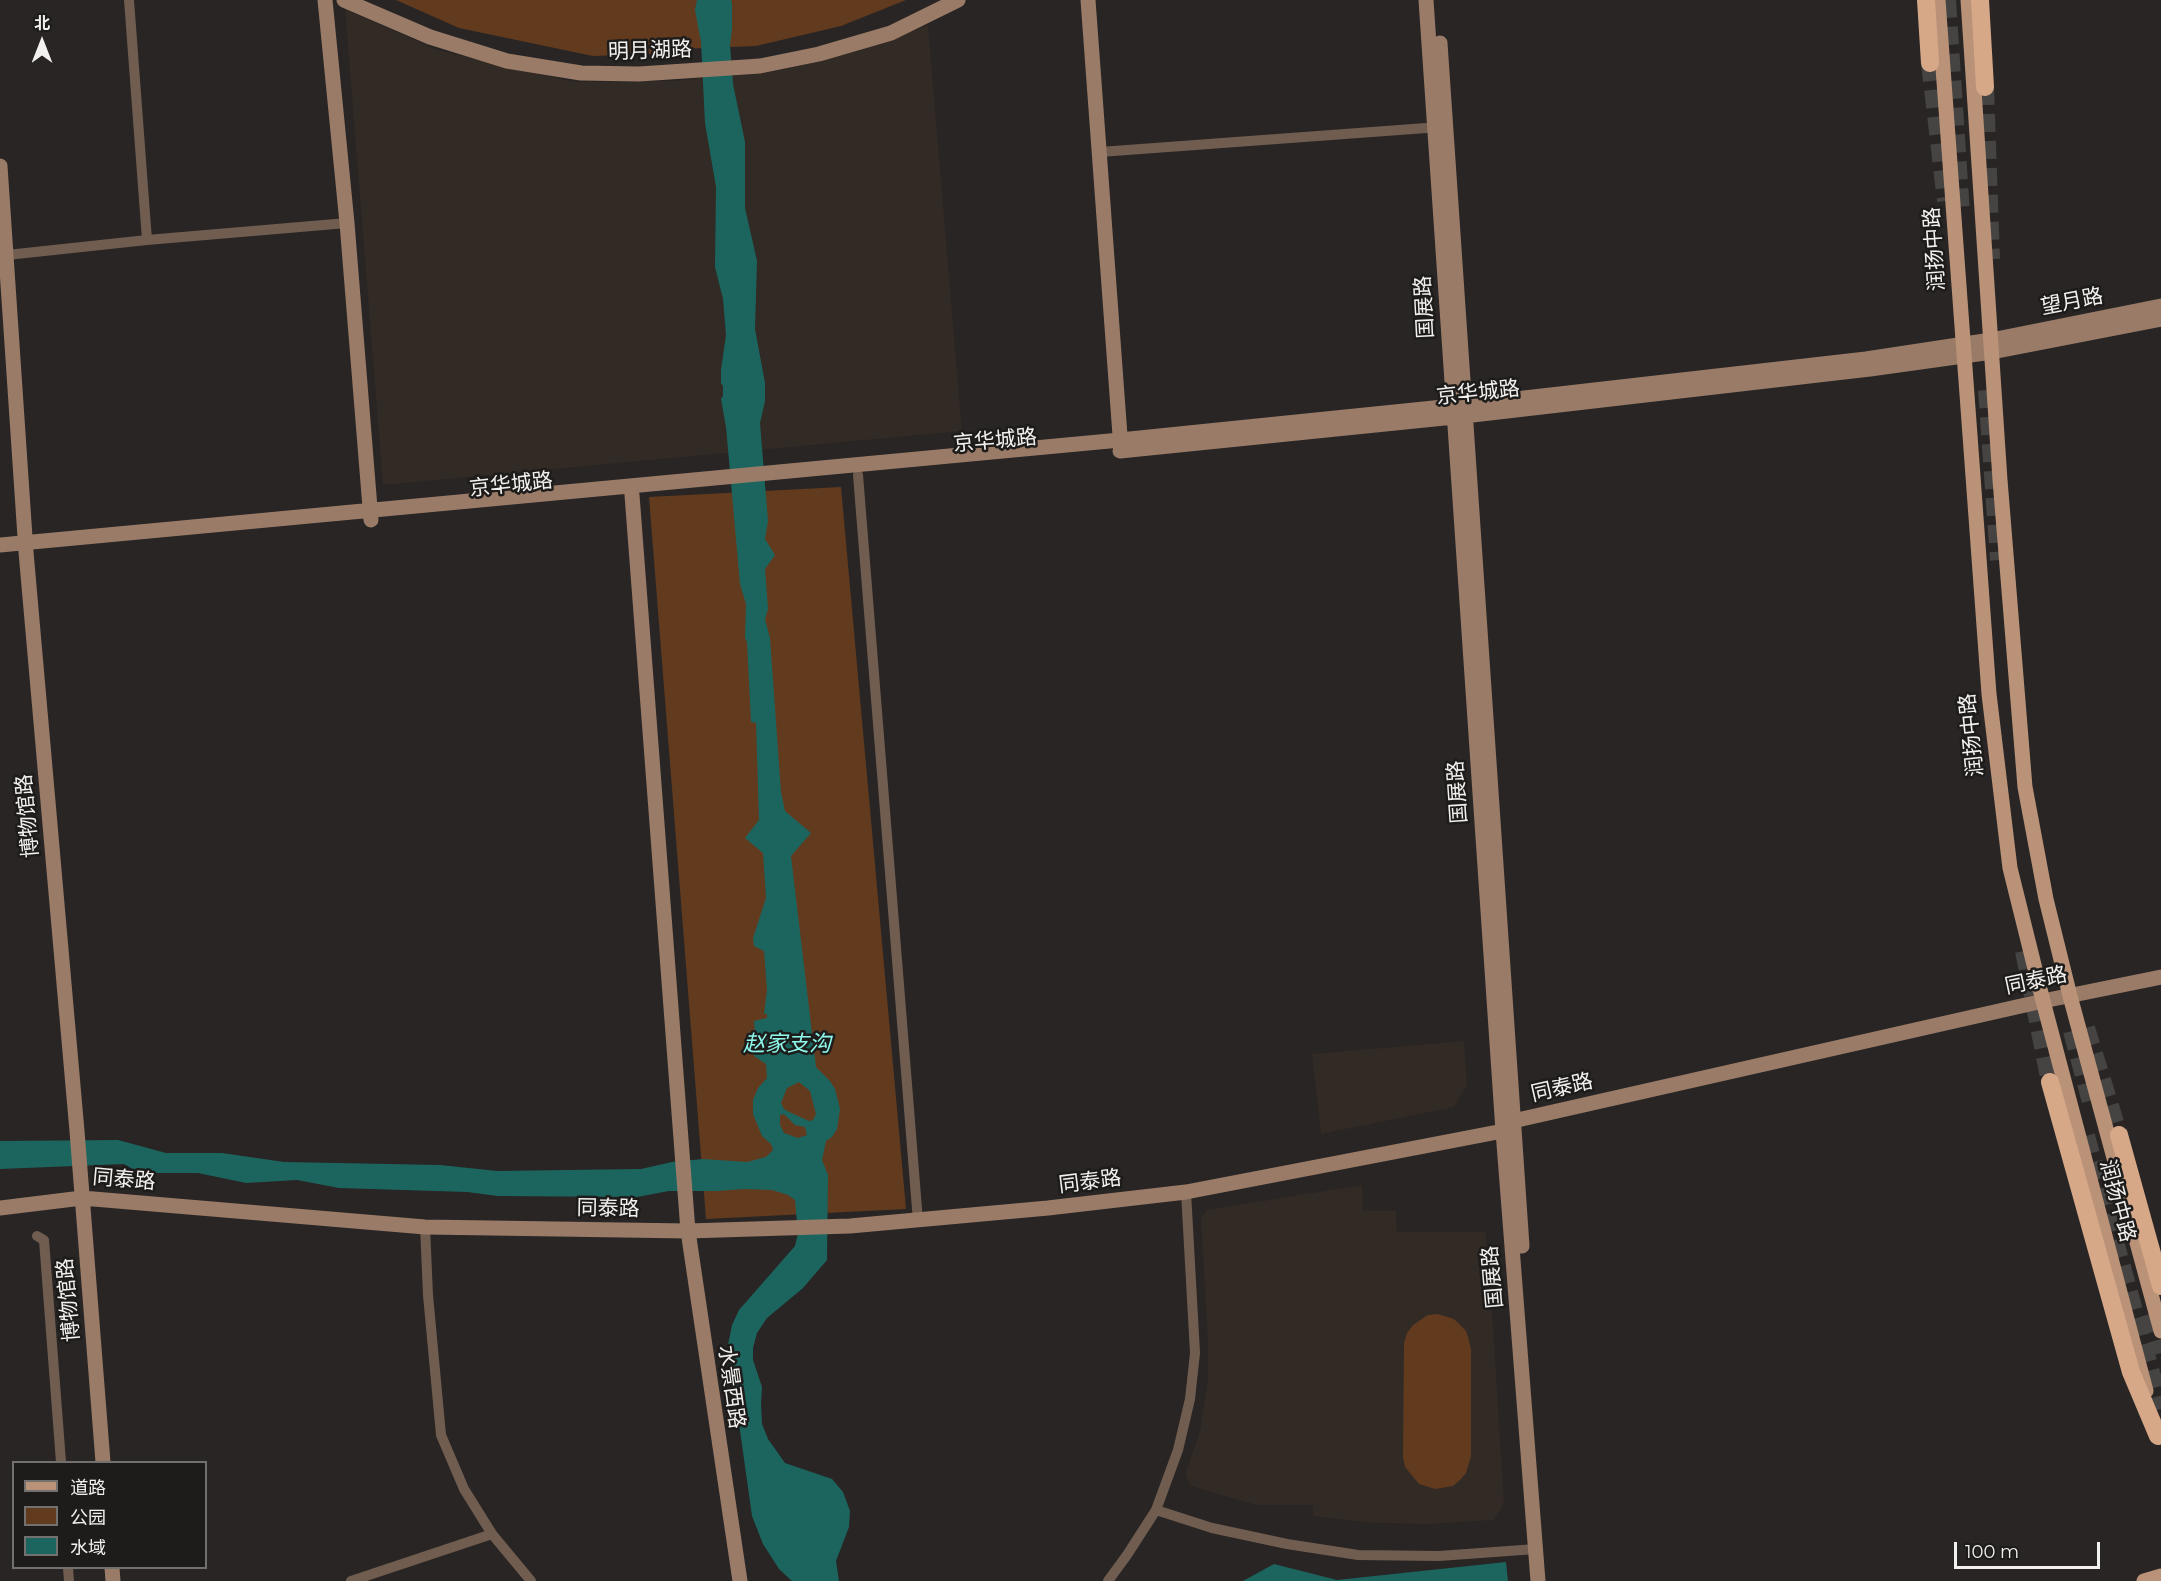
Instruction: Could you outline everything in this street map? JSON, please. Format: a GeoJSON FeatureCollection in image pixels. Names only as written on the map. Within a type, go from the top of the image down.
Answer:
{"type":"FeatureCollection","features":[{"type":"Feature","properties":{"kind":"highway"},"geometry":{"type":"LineString","coordinates":[[1926,0],[1930,63]]}},
{"type":"Feature","properties":{"kind":"highway"},"geometry":{"type":"LineString","coordinates":[[1980,0],[1985,87]]}},
{"type":"Feature","properties":{"kind":"highway"},"geometry":{"type":"LineString","coordinates":[[2050,1082],[2130,1372],[2160,1441]]}},
{"type":"Feature","properties":{"kind":"highway"},"geometry":{"type":"LineString","coordinates":[[2119,1135],[2161,1286]]}},
{"type":"Feature","properties":{"kind":"main road","name":"润扬中路"},"geometry":{"type":"LineString","coordinates":[[1938,0],[1989,694],[2010,868],[2160,1441]]}},
{"type":"Feature","properties":{"kind":"main road","name":"润扬中路"},"geometry":{"type":"LineString","coordinates":[[1968,0],[2000,480],[2025,786],[2046,899],[2070,996],[2161,1331]]}},
{"type":"Feature","properties":{"kind":"main road"},"geometry":{"type":"LineString","coordinates":[[2144,1581],[2161,1576]]}},
{"type":"Feature","properties":{"kind":"street"},"geometry":{"type":"LineString","coordinates":[[129,0],[147,240]]}},
{"type":"Feature","properties":{"kind":"street"},"geometry":{"type":"LineString","coordinates":[[325,0],[347,223],[371,515]]}},
{"type":"Feature","properties":{"kind":"street","name":"明月湖路"},"geometry":{"type":"LineString","coordinates":[[344,0],[430,38],[507,61],[581,73],[639,74],[760,66],[819,54],[891,33],[958,0]]}},
{"type":"Feature","properties":{"kind":"street"},"geometry":{"type":"LineString","coordinates":[[1088,0],[1120,446]]}},
{"type":"Feature","properties":{"kind":"street","name":"国展路"},"geometry":{"type":"LineString","coordinates":[[1426,0],[1441,127]]}},
{"type":"Feature","properties":{"kind":"street","name":"国展路"},"geometry":{"type":"LineString","coordinates":[[1437,0],[1441,127],[1458,411],[1538,1581]]}},
{"type":"Feature","properties":{"kind":"street"},"geometry":{"type":"LineString","coordinates":[[1100,152],[1441,127]]}},
{"type":"Feature","properties":{"kind":"street","name":"博物馆路"},"geometry":{"type":"LineString","coordinates":[[0,166],[25,547],[77,1131],[103,1461]]}},
{"type":"Feature","properties":{"kind":"street"},"geometry":{"type":"LineString","coordinates":[[7,255],[147,240],[347,223]]}},
{"type":"Feature","properties":{"kind":"street","name":"望月路"},"geometry":{"type":"LineString","coordinates":[[1992,346],[2161,306]]}},
{"type":"Feature","properties":{"kind":"street","name":"望月路"},"geometry":{"type":"LineString","coordinates":[[1992,346],[2161,319]]}},
{"type":"Feature","properties":{"kind":"street","name":"京华城路"},"geometry":{"type":"LineString","coordinates":[[782,476],[858,475],[1458,411],[1992,346]]}},
{"type":"Feature","properties":{"kind":"street","name":"京华城路"},"geometry":{"type":"LineString","coordinates":[[0,545],[25,547],[1120,446]]}},
{"type":"Feature","properties":{"kind":"street"},"geometry":{"type":"LineString","coordinates":[[858,475],[918,1221]]}},
{"type":"Feature","properties":{"kind":"street","name":"京华城路"},"geometry":{"type":"LineString","coordinates":[[371,515],[632,495],[706,483]]}},
{"type":"Feature","properties":{"kind":"street","name":"水景西路"},"geometry":{"type":"LineString","coordinates":[[632,495],[688,1231],[740,1581]]}},
{"type":"Feature","properties":{"kind":"street","name":"京华城路"},"geometry":{"type":"LineString","coordinates":[[0,554],[25,547]]}},
{"type":"Feature","properties":{"kind":"street","name":"同泰路"},"geometry":{"type":"LineString","coordinates":[[0,1208],[82,1198],[425,1227],[688,1231],[850,1226],[918,1221],[1186,1192],[1508,1126],[2043,1001],[2161,977]]}},
{"type":"Feature","properties":{"kind":"street","name":"国展路"},"geometry":{"type":"LineString","coordinates":[[1508,1126],[1547,1581]]}},
{"type":"Feature","properties":{"kind":"street"},"geometry":{"type":"LineString","coordinates":[[1108,1581],[1156,1510],[1178,1450],[1190,1399],[1195,1353],[1186,1192]]}},
{"type":"Feature","properties":{"kind":"street"},"geometry":{"type":"LineString","coordinates":[[425,1227],[428,1294],[441,1435],[464,1489],[492,1534],[531,1581]]}},
{"type":"Feature","properties":{"kind":"street"},"geometry":{"type":"LineString","coordinates":[[37,1236],[44,1240],[61,1461]]}},
{"type":"Feature","properties":{"kind":"street"},"geometry":{"type":"LineString","coordinates":[[1156,1510],[1212,1528],[1287,1544],[1358,1555],[1439,1556],[1536,1549]]}},
{"type":"Feature","properties":{"kind":"street"},"geometry":{"type":"LineString","coordinates":[[351,1581],[492,1534]]}},
{"type":"Feature","properties":{"kind":"shaded area"},"geometry":{"type":"Polygon","coordinates":[[[345,9],[437,50],[574,82],[672,81],[774,71],[841,55],[928,25],[962,431],[383,485],[345,9]]]}},
{"type":"Feature","properties":{"kind":"shaded area"},"geometry":{"type":"Polygon","coordinates":[[[1464,1041],[1467,1085],[1454,1107],[1321,1134],[1312,1054],[1464,1041]]]}},
{"type":"Feature","properties":{"kind":"shaded area"},"geometry":{"type":"Polygon","coordinates":[[[1362,1185],[1363,1211],[1396,1211],[1397,1232],[1486,1232],[1487,1293],[1491,1294],[1504,1503],[1494,1520],[1429,1524],[1373,1523],[1313,1516],[1313,1505],[1256,1505],[1191,1486],[1185,1475],[1200,1431],[1208,1380],[1201,1218],[1207,1210],[1362,1185]]]}},
{"type":"Feature","properties":{"kind":"green space"},"geometry":{"type":"Polygon","coordinates":[[[396,0],[906,0],[841,26],[756,46],[681,49],[677,53],[593,56],[459,28],[396,0]]]}},
{"type":"Feature","properties":{"kind":"green space"},"geometry":{"type":"Polygon","coordinates":[[[841,487],[906,1209],[706,1219],[649,497],[841,487]]]}},
{"type":"Feature","properties":{"kind":"green space"},"geometry":{"type":"Polygon","coordinates":[[[1438,1314],[1454,1319],[1466,1331],[1471,1349],[1471,1456],[1466,1473],[1460,1480],[1453,1486],[1435,1489],[1419,1484],[1405,1467],[1403,1457],[1404,1343],[1413,1325],[1428,1315],[1438,1314]]]}},
{"type":"Feature","properties":{"kind":"water","name":"赵家支沟"},"geometry":{"type":"Polygon","coordinates":[[[697,0],[731,0],[732,3],[730,45],[733,84],[745,142],[745,208],[757,261],[755,329],[765,383],[765,401],[760,423],[768,521],[765,539],[775,555],[765,569],[768,609],[765,619],[770,638],[781,792],[785,811],[811,833],[791,856],[816,1067],[835,1089],[840,1109],[837,1129],[826,1141],[822,1160],[828,1175],[827,1260],[803,1288],[767,1318],[757,1333],[753,1360],[762,1387],[762,1424],[768,1439],[785,1463],[832,1479],[843,1492],[850,1511],[849,1527],[836,1561],[839,1581],[792,1581],[779,1569],[763,1544],[752,1516],[728,1345],[732,1325],[739,1310],[795,1246],[798,1233],[795,1200],[788,1195],[772,1190],[744,1189],[669,1191],[637,1197],[498,1196],[467,1192],[339,1188],[297,1180],[246,1183],[198,1173],[138,1172],[124,1164],[0,1169],[0,1141],[118,1140],[166,1153],[222,1153],[284,1162],[440,1165],[497,1171],[641,1169],[672,1162],[703,1159],[747,1162],[766,1157],[773,1150],[771,1144],[762,1136],[753,1114],[753,1100],[758,1088],[767,1078],[766,1064],[754,1056],[752,1047],[760,1046],[760,1043],[752,1043],[752,1034],[755,1033],[754,1021],[767,1018],[767,1014],[764,1014],[767,990],[764,951],[754,946],[753,938],[766,898],[763,853],[745,838],[759,820],[756,723],[751,722],[745,638],[746,604],[740,584],[726,427],[721,399],[723,386],[721,370],[726,335],[723,299],[715,267],[716,187],[705,123],[701,42],[695,10],[697,0]],[[799,1082],[787,1088],[781,1103],[789,1112],[809,1121],[813,1120],[816,1114],[810,1091],[799,1082]],[[784,1114],[780,1115],[780,1125],[784,1133],[798,1138],[807,1135],[805,1127],[795,1125],[784,1114]]]}},
{"type":"Feature","properties":{"kind":"water"},"geometry":{"type":"Polygon","coordinates":[[[1506,1562],[1508,1581],[1243,1581],[1274,1564],[1337,1580],[1506,1562]]]}},
{"type":"Feature","properties":{"kind":"tunnel"},"geometry":{"type":"LineString","coordinates":[[1947,0],[1961,214]]}},
{"type":"Feature","properties":{"kind":"tunnel"},"geometry":{"type":"LineString","coordinates":[[1930,63],[1946,201]]}},
{"type":"Feature","properties":{"kind":"tunnel"},"geometry":{"type":"LineString","coordinates":[[1985,87],[1991,259]]}},
{"type":"Feature","properties":{"kind":"tunnel"},"geometry":{"type":"LineString","coordinates":[[1987,390],[1999,560]]}},
{"type":"Feature","properties":{"kind":"tunnel"},"geometry":{"type":"LineString","coordinates":[[2024,951],[2050,1082]]}},
{"type":"Feature","properties":{"kind":"tunnel"},"geometry":{"type":"LineString","coordinates":[[2086,1028],[2119,1135]]}},
{"type":"Feature","properties":{"kind":"tunnel"},"geometry":{"type":"LineString","coordinates":[[2072,1031],[2091,1102]]}},
{"type":"Feature","properties":{"kind":"tunnel"},"geometry":{"type":"LineString","coordinates":[[2086,1136],[2161,1409]]}},
{"type":"Feature","properties":{"kind":"tunnel"},"geometry":{"type":"LineString","coordinates":[[2150,1314],[2161,1353]]}}]}
